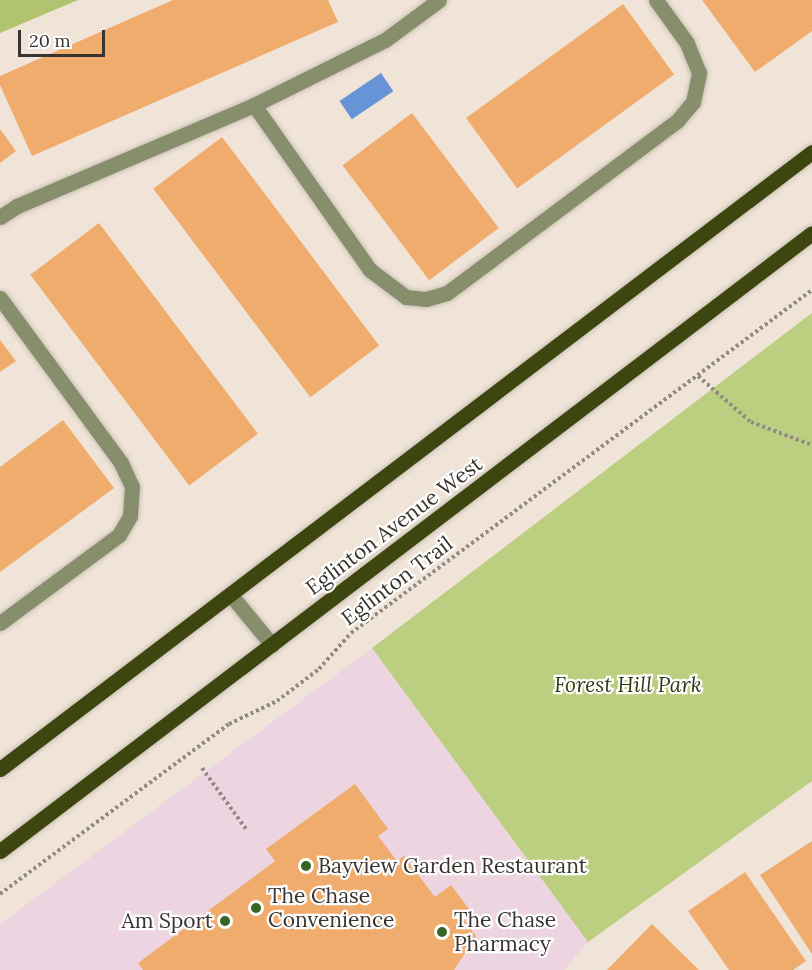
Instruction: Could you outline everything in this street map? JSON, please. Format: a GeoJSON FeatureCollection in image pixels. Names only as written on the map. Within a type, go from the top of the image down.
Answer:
{"type":"FeatureCollection","features":[{"type":"Feature","properties":{"kind":"main road"},"geometry":{"type":"LineString","coordinates":[[0,769],[812,152]]}},
{"type":"Feature","properties":{"kind":"main road","name":"Eglinton Avenue West"},"geometry":{"type":"LineString","coordinates":[[0,851],[812,233]]}},
{"type":"Feature","properties":{"kind":"lane"},"geometry":{"type":"LineString","coordinates":[[0,217],[16,206],[254,105],[385,40],[439,0]]}},
{"type":"Feature","properties":{"kind":"lane"},"geometry":{"type":"LineString","coordinates":[[254,105],[370,270],[406,297],[426,300],[447,293],[677,121],[693,102],[699,73],[687,43],[656,0]]}},
{"type":"Feature","properties":{"kind":"lane"},"geometry":{"type":"LineString","coordinates":[[0,298],[122,463],[132,487],[130,516],[119,535],[0,623]]}},
{"type":"Feature","properties":{"kind":"lane"},"geometry":{"type":"LineString","coordinates":[[230,594],[272,645]]}},
{"type":"Feature","properties":{"kind":"path","name":"Eglinton Trail"},"geometry":{"type":"LineString","coordinates":[[0,894],[229,724],[277,701],[319,669],[351,633],[812,290]]}},
{"type":"Feature","properties":{"kind":"path"},"geometry":{"type":"LineString","coordinates":[[698,376],[751,422],[812,445]]}},
{"type":"Feature","properties":{"kind":"path"},"geometry":{"type":"LineString","coordinates":[[202,768],[246,829]]}},
{"type":"Feature","properties":{"kind":"shaded area"},"geometry":{"type":"Polygon","coordinates":[[[372,648],[588,942],[564,970],[0,970],[0,924],[372,648]]]}},
{"type":"Feature","properties":{"kind":"green space"},"geometry":{"type":"Polygon","coordinates":[[[0,0],[78,0],[0,33],[0,0]]]}},
{"type":"Feature","properties":{"kind":"green space","name":"Forest Hill Park"},"geometry":{"type":"Polygon","coordinates":[[[812,313],[812,781],[588,942],[372,648],[812,313]]]}},
{"type":"Feature","properties":{"kind":"water"},"geometry":{"type":"Polygon","coordinates":[[[381,73],[393,91],[352,119],[340,101],[381,73]]]}},
{"type":"Feature","properties":{"kind":"building"},"geometry":{"type":"Polygon","coordinates":[[[173,0],[328,0],[338,22],[32,156],[0,85],[0,76],[173,0]]]}},
{"type":"Feature","properties":{"kind":"building"},"geometry":{"type":"Polygon","coordinates":[[[702,0],[812,0],[812,31],[755,72],[702,0]]]}},
{"type":"Feature","properties":{"kind":"building"},"geometry":{"type":"Polygon","coordinates":[[[623,4],[674,74],[517,188],[466,118],[623,4]]]}},
{"type":"Feature","properties":{"kind":"building"},"geometry":{"type":"Polygon","coordinates":[[[412,113],[499,228],[429,280],[343,165],[412,113]]]}},
{"type":"Feature","properties":{"kind":"building"},"geometry":{"type":"Polygon","coordinates":[[[0,129],[16,151],[0,163],[0,129]]]}},
{"type":"Feature","properties":{"kind":"building"},"geometry":{"type":"Polygon","coordinates":[[[222,137],[379,345],[310,397],[153,189],[222,137]]]}},
{"type":"Feature","properties":{"kind":"building"},"geometry":{"type":"Polygon","coordinates":[[[99,223],[258,434],[189,486],[30,275],[99,223]]]}},
{"type":"Feature","properties":{"kind":"building"},"geometry":{"type":"Polygon","coordinates":[[[0,340],[16,361],[0,372],[0,340]]]}},
{"type":"Feature","properties":{"kind":"building"},"geometry":{"type":"Polygon","coordinates":[[[63,420],[114,488],[0,572],[0,467],[63,420]]]}},
{"type":"Feature","properties":{"kind":"building"},"geometry":{"type":"Polygon","coordinates":[[[355,784],[388,829],[378,836],[397,861],[404,856],[435,897],[451,885],[469,909],[461,915],[476,936],[454,970],[143,970],[138,963],[275,861],[266,849],[355,784]]]}},
{"type":"Feature","properties":{"kind":"building"},"geometry":{"type":"Polygon","coordinates":[[[812,841],[812,954],[760,875],[812,841]]]}},
{"type":"Feature","properties":{"kind":"building"},"geometry":{"type":"Polygon","coordinates":[[[745,872],[806,961],[793,970],[729,970],[688,911],[745,872]]]}},
{"type":"Feature","properties":{"kind":"building"},"geometry":{"type":"Polygon","coordinates":[[[652,924],[699,970],[607,970],[652,924]]]}},
{"type":"Feature","properties":{"kind":"place","name":"Bayview Garden Restaurant"},"geometry":{"type":"Point","coordinates":[306,866]}},
{"type":"Feature","properties":{"kind":"place","name":"The Chase Convenience"},"geometry":{"type":"Point","coordinates":[256,908]}},
{"type":"Feature","properties":{"kind":"place","name":"Am Sport"},"geometry":{"type":"Point","coordinates":[225,921]}},
{"type":"Feature","properties":{"kind":"place","name":"The Chase Pharmacy"},"geometry":{"type":"Point","coordinates":[442,932]}}]}
